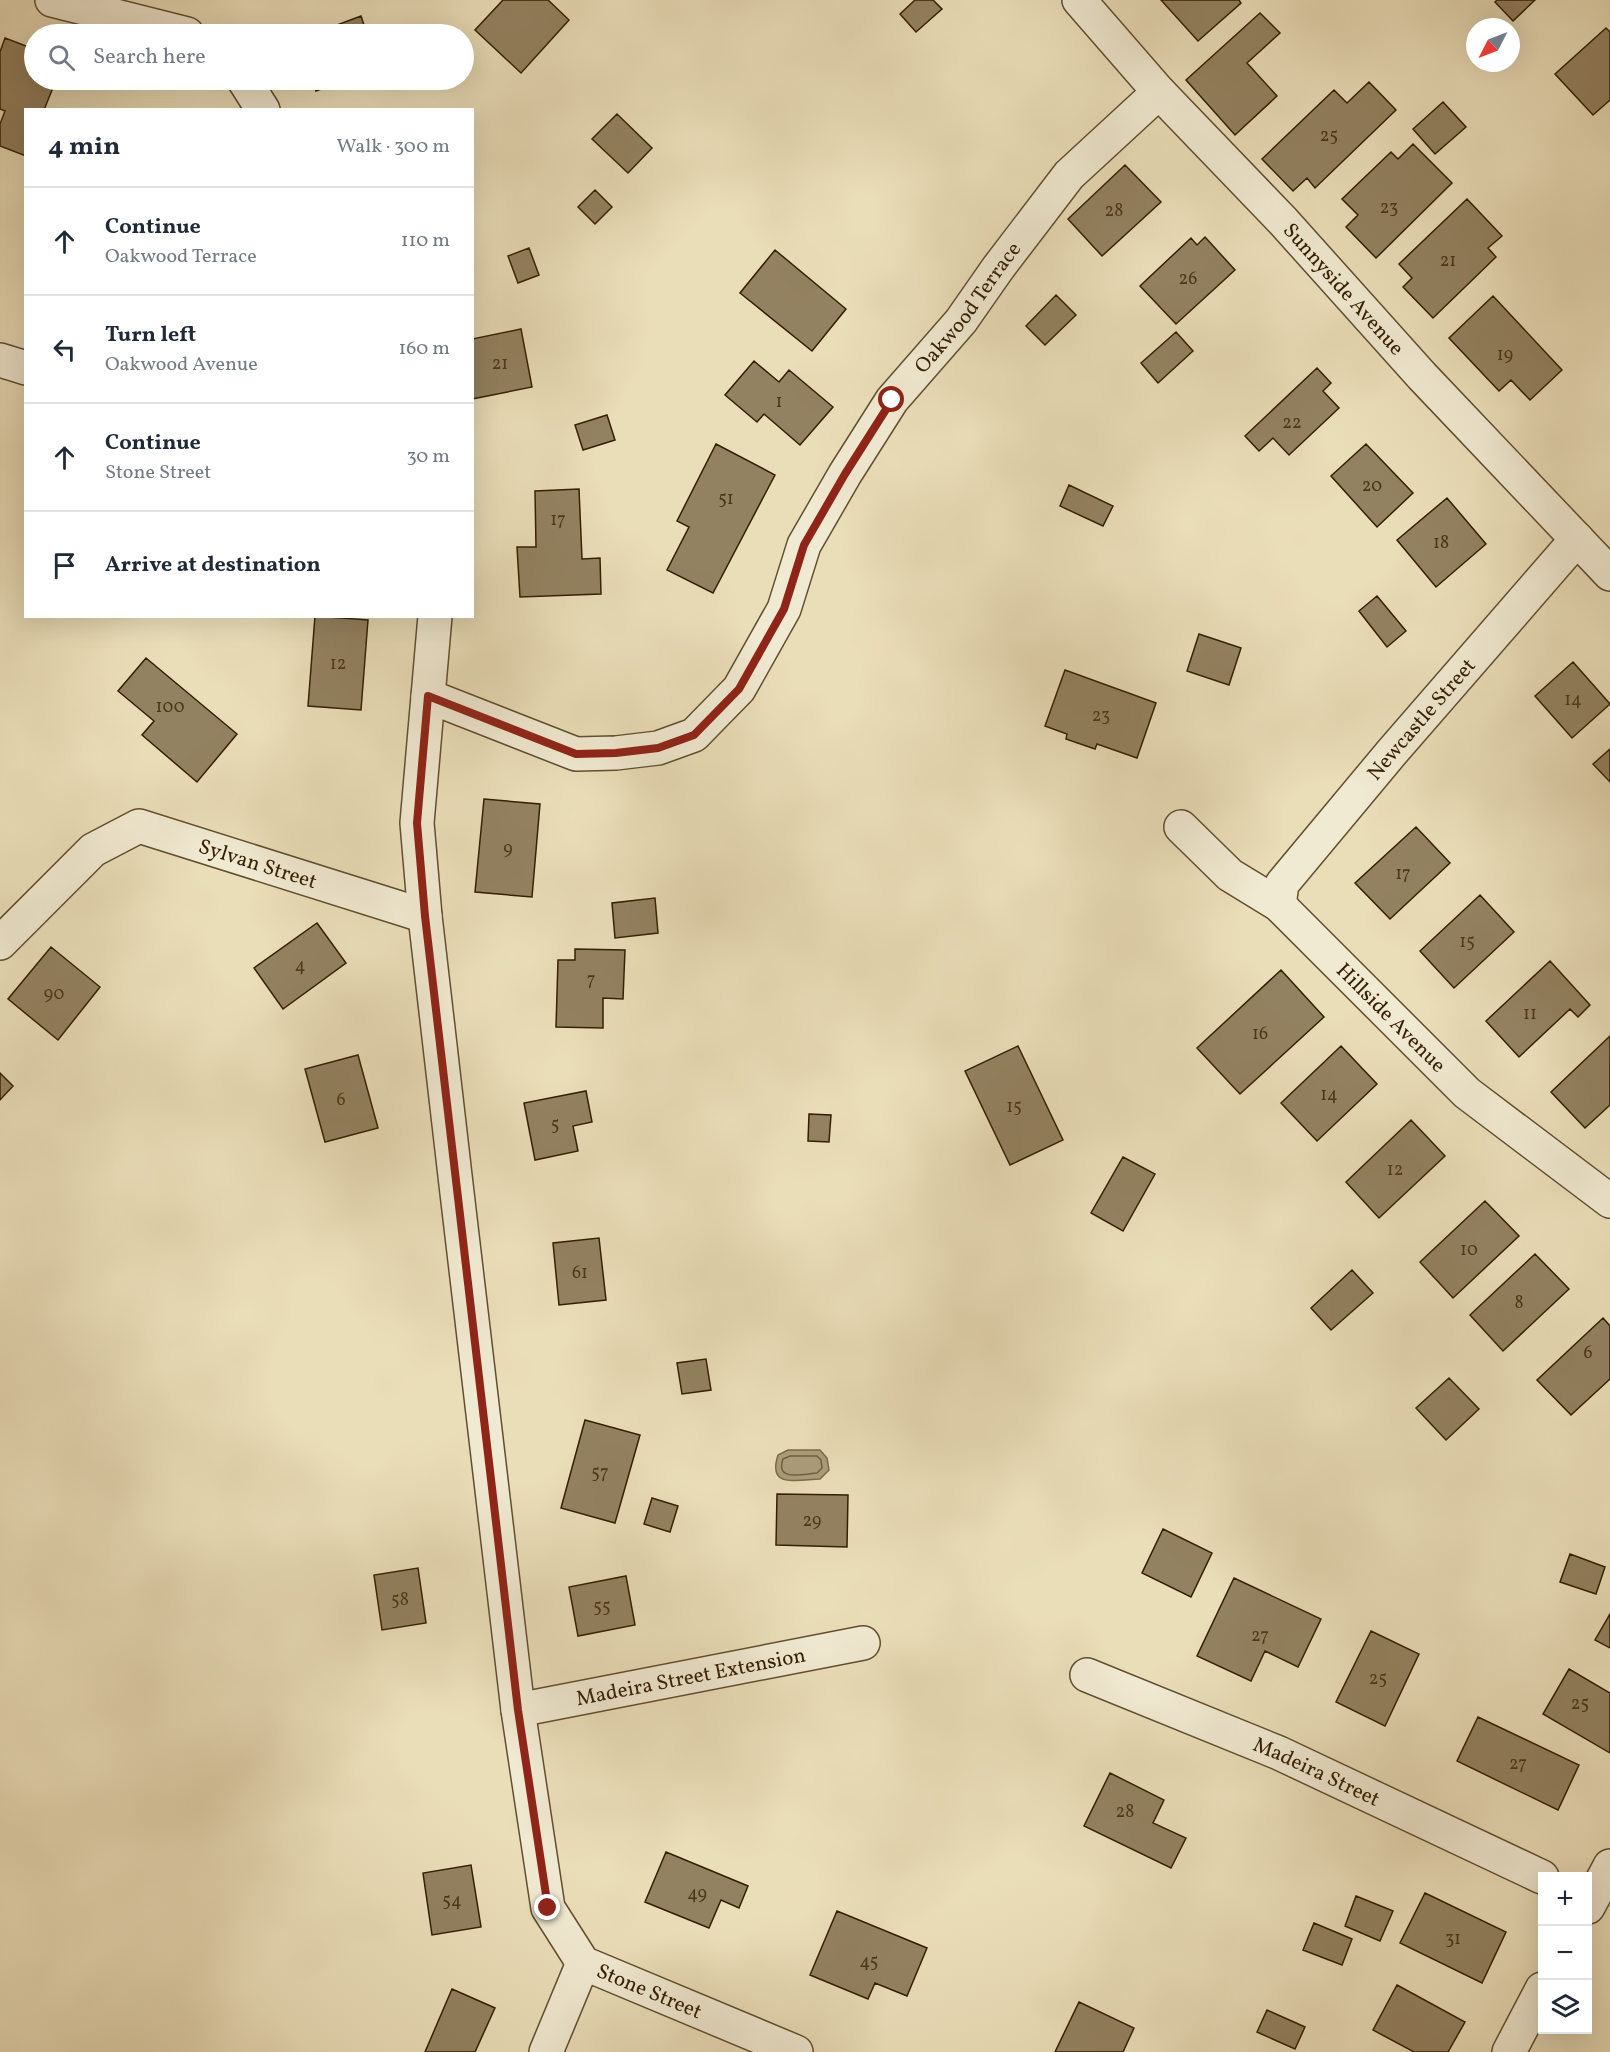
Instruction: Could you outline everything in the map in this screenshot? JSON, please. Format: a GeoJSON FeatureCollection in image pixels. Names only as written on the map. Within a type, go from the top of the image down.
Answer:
{"type":"FeatureCollection","features":[{"type":"Feature","properties":{"kind":"street"},"geometry":{"type":"LineString","coordinates":[[52,0],[147,24]]}},
{"type":"Feature","properties":{"kind":"street","name":"Sunnyside Avenue"},"geometry":{"type":"LineString","coordinates":[[1079,0],[1159,92],[1283,221],[1422,376],[1610,574]]}},
{"type":"Feature","properties":{"kind":"street"},"geometry":{"type":"LineString","coordinates":[[250,90],[262,108]]}},
{"type":"Feature","properties":{"kind":"street","name":"Oakwood Terrace"},"geometry":{"type":"LineString","coordinates":[[428,696],[576,754],[616,753],[658,748],[694,735],[739,689],[784,609],[804,545],[892,400],[961,321],[1069,175],[1159,92]]}},
{"type":"Feature","properties":{"kind":"street"},"geometry":{"type":"LineString","coordinates":[[0,360],[24,367]]}},
{"type":"Feature","properties":{"kind":"street","name":"Newcastle Street"},"geometry":{"type":"LineString","coordinates":[[1279,905],[1282,884],[1392,752],[1577,539]]}},
{"type":"Feature","properties":{"kind":"street","name":"Stone Street"},"geometry":{"type":"LineString","coordinates":[[435,618],[417,823],[425,916],[518,1710],[548,1908],[582,1963],[796,2052]]}},
{"type":"Feature","properties":{"kind":"street","name":"Sylvan Street"},"geometry":{"type":"LineString","coordinates":[[0,943],[93,850],[139,826],[425,916]]}},
{"type":"Feature","properties":{"kind":"street","name":"Hillside Avenue"},"geometry":{"type":"LineString","coordinates":[[1181,827],[1230,875],[1279,905],[1467,1093],[1610,1202]]}},
{"type":"Feature","properties":{"kind":"street","name":"Madeira Street Extension"},"geometry":{"type":"LineString","coordinates":[[518,1710],[863,1643]]}},
{"type":"Feature","properties":{"kind":"street","name":"Madeira Street"},"geometry":{"type":"LineString","coordinates":[[1087,1675],[1279,1753],[1538,1875]]}},
{"type":"Feature","properties":{"kind":"street"},"geometry":{"type":"LineString","coordinates":[[1592,1897],[1610,1866]]}},
{"type":"Feature","properties":{"kind":"street"},"geometry":{"type":"LineString","coordinates":[[546,2052],[582,1963]]}},
{"type":"Feature","properties":{"kind":"street"},"geometry":{"type":"LineString","coordinates":[[1509,2052],[1538,1997]]}},
{"type":"Feature","properties":{"kind":"water"},"geometry":{"type":"Polygon","coordinates":[[[788,1450],[820,1450],[827,1458],[829,1470],[820,1479],[794,1481],[780,1478],[776,1466],[778,1455],[788,1450]]]}},
{"type":"Feature","properties":{"kind":"building"},"geometry":{"type":"Polygon","coordinates":[[[503,0],[548,0],[569,20],[521,73],[475,30],[503,0]]]}},
{"type":"Feature","properties":{"kind":"building"},"geometry":{"type":"Polygon","coordinates":[[[915,0],[933,0],[942,9],[916,32],[900,14],[915,0]]]}},
{"type":"Feature","properties":{"kind":"building"},"geometry":{"type":"Polygon","coordinates":[[[1161,0],[1239,0],[1241,3],[1198,41],[1161,0]]]}},
{"type":"Feature","properties":{"kind":"building"},"geometry":{"type":"Polygon","coordinates":[[[1497,0],[1535,0],[1516,18],[1510,18],[1495,2],[1497,0]]]}},
{"type":"Feature","properties":{"kind":"building"},"geometry":{"type":"Polygon","coordinates":[[[1260,13],[1280,33],[1247,63],[1277,96],[1235,135],[1186,80],[1260,13]]]}},
{"type":"Feature","properties":{"kind":"building"},"geometry":{"type":"Polygon","coordinates":[[[361,16],[364,24],[340,24],[361,16]]]}},
{"type":"Feature","properties":{"kind":"building"},"geometry":{"type":"Polygon","coordinates":[[[1606,28],[1610,32],[1610,100],[1593,115],[1555,74],[1606,28]]]}},
{"type":"Feature","properties":{"kind":"building"},"geometry":{"type":"Polygon","coordinates":[[[5,38],[24,45],[24,90],[52,90],[45,108],[24,108],[24,155],[0,146],[0,124],[5,111],[0,109],[0,52],[5,38]]]}},
{"type":"Feature","properties":{"kind":"building"},"geometry":{"type":"Polygon","coordinates":[[[1369,82],[1396,110],[1315,188],[1307,178],[1293,191],[1262,159],[1334,90],[1347,103],[1369,82]]]}},
{"type":"Feature","properties":{"kind":"building"},"geometry":{"type":"Polygon","coordinates":[[[1443,102],[1466,127],[1435,154],[1413,129],[1443,102]]]}},
{"type":"Feature","properties":{"kind":"building"},"geometry":{"type":"Polygon","coordinates":[[[617,114],[652,148],[628,173],[592,139],[617,114]]]}},
{"type":"Feature","properties":{"kind":"building"},"geometry":{"type":"Polygon","coordinates":[[[1413,144],[1452,183],[1376,258],[1346,227],[1358,215],[1342,199],[1391,152],[1398,159],[1413,144]]]}},
{"type":"Feature","properties":{"kind":"building"},"geometry":{"type":"Polygon","coordinates":[[[1125,165],[1161,202],[1102,256],[1068,219],[1125,165]]]}},
{"type":"Feature","properties":{"kind":"building"},"geometry":{"type":"Polygon","coordinates":[[[595,190],[612,207],[595,224],[578,207],[595,190]]]}},
{"type":"Feature","properties":{"kind":"building"},"geometry":{"type":"Polygon","coordinates":[[[1467,199],[1502,236],[1488,248],[1496,257],[1433,318],[1403,287],[1412,278],[1399,264],[1467,199]]]}},
{"type":"Feature","properties":{"kind":"building"},"geometry":{"type":"Polygon","coordinates":[[[1205,237],[1235,270],[1176,324],[1140,286],[1191,238],[1197,245],[1205,237]]]}},
{"type":"Feature","properties":{"kind":"building"},"geometry":{"type":"Polygon","coordinates":[[[529,248],[539,275],[518,283],[508,256],[529,248]]]}},
{"type":"Feature","properties":{"kind":"building"},"geometry":{"type":"Polygon","coordinates":[[[775,250],[846,309],[812,351],[740,293],[775,250]]]}},
{"type":"Feature","properties":{"kind":"building"},"geometry":{"type":"Polygon","coordinates":[[[1056,295],[1076,315],[1045,345],[1026,326],[1056,295]]]}},
{"type":"Feature","properties":{"kind":"building"},"geometry":{"type":"Polygon","coordinates":[[[1493,296],[1562,370],[1530,400],[1511,380],[1499,391],[1449,338],[1493,296]]]}},
{"type":"Feature","properties":{"kind":"building"},"geometry":{"type":"Polygon","coordinates":[[[521,329],[532,387],[474,399],[474,339],[521,329]]]}},
{"type":"Feature","properties":{"kind":"building"},"geometry":{"type":"Polygon","coordinates":[[[1176,332],[1193,351],[1158,383],[1141,363],[1176,332]]]}},
{"type":"Feature","properties":{"kind":"building"},"geometry":{"type":"Polygon","coordinates":[[[754,361],[779,382],[789,370],[833,407],[800,445],[764,414],[757,422],[725,395],[754,361]]]}},
{"type":"Feature","properties":{"kind":"building"},"geometry":{"type":"Polygon","coordinates":[[[1317,368],[1331,383],[1323,391],[1339,408],[1289,455],[1273,438],[1259,451],[1245,436],[1317,368]]]}},
{"type":"Feature","properties":{"kind":"building"},"geometry":{"type":"Polygon","coordinates":[[[607,415],[615,440],[583,450],[575,425],[607,415]]]}},
{"type":"Feature","properties":{"kind":"building"},"geometry":{"type":"Polygon","coordinates":[[[716,444],[775,475],[713,593],[667,570],[689,527],[677,521],[716,444]]]}},
{"type":"Feature","properties":{"kind":"building"},"geometry":{"type":"Polygon","coordinates":[[[1366,444],[1413,493],[1377,527],[1331,476],[1366,444]]]}},
{"type":"Feature","properties":{"kind":"building"},"geometry":{"type":"Polygon","coordinates":[[[1069,485],[1113,506],[1103,526],[1060,506],[1069,485]]]}},
{"type":"Feature","properties":{"kind":"building"},"geometry":{"type":"Polygon","coordinates":[[[579,489],[582,559],[600,558],[601,594],[520,597],[517,547],[536,547],[535,491],[579,489]]]}},
{"type":"Feature","properties":{"kind":"building"},"geometry":{"type":"Polygon","coordinates":[[[1447,498],[1486,544],[1436,587],[1397,540],[1447,498]]]}},
{"type":"Feature","properties":{"kind":"building"},"geometry":{"type":"Polygon","coordinates":[[[1377,596],[1406,631],[1387,647],[1359,611],[1377,596]]]}},
{"type":"Feature","properties":{"kind":"building"},"geometry":{"type":"Polygon","coordinates":[[[315,618],[368,620],[361,710],[308,706],[315,618]]]}},
{"type":"Feature","properties":{"kind":"building"},"geometry":{"type":"Polygon","coordinates":[[[1199,634],[1241,648],[1229,685],[1187,671],[1199,634]]]}},
{"type":"Feature","properties":{"kind":"building"},"geometry":{"type":"Polygon","coordinates":[[[146,658],[237,734],[197,782],[142,735],[154,721],[118,691],[146,658]]]}},
{"type":"Feature","properties":{"kind":"building"},"geometry":{"type":"Polygon","coordinates":[[[1573,662],[1610,704],[1572,738],[1535,696],[1573,662]]]}},
{"type":"Feature","properties":{"kind":"building"},"geometry":{"type":"Polygon","coordinates":[[[1065,670],[1156,703],[1137,758],[1097,744],[1095,749],[1066,739],[1067,734],[1045,726],[1065,670]]]}},
{"type":"Feature","properties":{"kind":"building"},"geometry":{"type":"Polygon","coordinates":[[[1610,749],[1610,782],[1593,764],[1610,749]]]}},
{"type":"Feature","properties":{"kind":"building"},"geometry":{"type":"Polygon","coordinates":[[[484,799],[540,804],[532,897],[475,892],[484,799]]]}},
{"type":"Feature","properties":{"kind":"building"},"geometry":{"type":"Polygon","coordinates":[[[1416,827],[1450,863],[1390,919],[1355,883],[1416,827]]]}},
{"type":"Feature","properties":{"kind":"building"},"geometry":{"type":"Polygon","coordinates":[[[1480,895],[1514,932],[1454,988],[1420,951],[1480,895]]]}},
{"type":"Feature","properties":{"kind":"building"},"geometry":{"type":"Polygon","coordinates":[[[655,898],[658,933],[615,938],[612,903],[655,898]]]}},
{"type":"Feature","properties":{"kind":"building"},"geometry":{"type":"Polygon","coordinates":[[[317,923],[346,963],[283,1009],[254,968],[317,923]]]}},
{"type":"Feature","properties":{"kind":"building"},"geometry":{"type":"Polygon","coordinates":[[[51,947],[100,987],[58,1040],[8,999],[51,947]]]}},
{"type":"Feature","properties":{"kind":"building"},"geometry":{"type":"Polygon","coordinates":[[[575,949],[625,950],[623,999],[603,998],[603,1028],[556,1027],[558,960],[575,960],[575,949]]]}},
{"type":"Feature","properties":{"kind":"building"},"geometry":{"type":"Polygon","coordinates":[[[1550,961],[1590,1005],[1578,1017],[1570,1009],[1519,1057],[1486,1021],[1550,961]]]}},
{"type":"Feature","properties":{"kind":"building"},"geometry":{"type":"Polygon","coordinates":[[[1281,970],[1324,1017],[1240,1094],[1197,1048],[1281,970]]]}},
{"type":"Feature","properties":{"kind":"building"},"geometry":{"type":"Polygon","coordinates":[[[1610,1036],[1610,1105],[1585,1128],[1551,1092],[1610,1036]]]}},
{"type":"Feature","properties":{"kind":"building"},"geometry":{"type":"Polygon","coordinates":[[[1018,1046],[1063,1140],[1010,1165],[965,1071],[1018,1046]]]}},
{"type":"Feature","properties":{"kind":"building"},"geometry":{"type":"Polygon","coordinates":[[[1341,1046],[1377,1084],[1317,1141],[1281,1103],[1341,1046]]]}},
{"type":"Feature","properties":{"kind":"building"},"geometry":{"type":"Polygon","coordinates":[[[358,1055],[378,1128],[325,1142],[305,1069],[358,1055]]]}},
{"type":"Feature","properties":{"kind":"building"},"geometry":{"type":"Polygon","coordinates":[[[0,1073],[13,1086],[0,1100],[0,1073]]]}},
{"type":"Feature","properties":{"kind":"building"},"geometry":{"type":"Polygon","coordinates":[[[586,1091],[592,1122],[573,1126],[578,1151],[535,1160],[524,1103],[586,1091]]]}},
{"type":"Feature","properties":{"kind":"building"},"geometry":{"type":"Polygon","coordinates":[[[809,1114],[831,1115],[829,1142],[808,1141],[809,1114]]]}},
{"type":"Feature","properties":{"kind":"building"},"geometry":{"type":"Polygon","coordinates":[[[1411,1120],[1445,1156],[1379,1218],[1346,1182],[1411,1120]]]}},
{"type":"Feature","properties":{"kind":"building"},"geometry":{"type":"Polygon","coordinates":[[[1123,1157],[1155,1174],[1123,1231],[1091,1213],[1123,1157]]]}},
{"type":"Feature","properties":{"kind":"building"},"geometry":{"type":"Polygon","coordinates":[[[1485,1201],[1519,1236],[1453,1298],[1420,1262],[1485,1201]]]}},
{"type":"Feature","properties":{"kind":"building"},"geometry":{"type":"Polygon","coordinates":[[[599,1238],[606,1300],[559,1305],[553,1243],[599,1238]]]}},
{"type":"Feature","properties":{"kind":"building"},"geometry":{"type":"Polygon","coordinates":[[[1535,1254],[1569,1289],[1503,1351],[1470,1315],[1535,1254]]]}},
{"type":"Feature","properties":{"kind":"building"},"geometry":{"type":"Polygon","coordinates":[[[1352,1270],[1373,1293],[1331,1330],[1311,1308],[1352,1270]]]}},
{"type":"Feature","properties":{"kind":"building"},"geometry":{"type":"Polygon","coordinates":[[[1603,1318],[1610,1326],[1610,1379],[1571,1415],[1537,1380],[1603,1318]]]}},
{"type":"Feature","properties":{"kind":"building"},"geometry":{"type":"Polygon","coordinates":[[[706,1359],[711,1390],[682,1394],[677,1363],[706,1359]]]}},
{"type":"Feature","properties":{"kind":"building"},"geometry":{"type":"Polygon","coordinates":[[[1449,1378],[1479,1409],[1446,1440],[1416,1408],[1449,1378]]]}},
{"type":"Feature","properties":{"kind":"building"},"geometry":{"type":"Polygon","coordinates":[[[585,1420],[640,1435],[615,1523],[561,1508],[585,1420]]]}},
{"type":"Feature","properties":{"kind":"building"},"geometry":{"type":"Polygon","coordinates":[[[777,1494],[848,1495],[847,1547],[776,1545],[777,1494]]]}},
{"type":"Feature","properties":{"kind":"building"},"geometry":{"type":"Polygon","coordinates":[[[652,1498],[678,1506],[670,1532],[644,1524],[652,1498]]]}},
{"type":"Feature","properties":{"kind":"building"},"geometry":{"type":"Polygon","coordinates":[[[1163,1529],[1212,1553],[1191,1597],[1142,1573],[1163,1529]]]}},
{"type":"Feature","properties":{"kind":"building"},"geometry":{"type":"Polygon","coordinates":[[[1570,1554],[1605,1567],[1596,1594],[1560,1582],[1570,1554]]]}},
{"type":"Feature","properties":{"kind":"building"},"geometry":{"type":"Polygon","coordinates":[[[418,1568],[426,1623],[382,1630],[374,1575],[418,1568]]]}},
{"type":"Feature","properties":{"kind":"building"},"geometry":{"type":"Polygon","coordinates":[[[626,1576],[635,1625],[578,1636],[569,1587],[626,1576]]]}},
{"type":"Feature","properties":{"kind":"building"},"geometry":{"type":"Polygon","coordinates":[[[1234,1578],[1321,1619],[1298,1667],[1265,1651],[1251,1681],[1197,1656],[1234,1578]]]}},
{"type":"Feature","properties":{"kind":"building"},"geometry":{"type":"Polygon","coordinates":[[[1610,1614],[1610,1648],[1595,1640],[1610,1614]]]}},
{"type":"Feature","properties":{"kind":"building"},"geometry":{"type":"Polygon","coordinates":[[[1371,1631],[1419,1654],[1385,1726],[1336,1702],[1371,1631]]]}},
{"type":"Feature","properties":{"kind":"building"},"geometry":{"type":"Polygon","coordinates":[[[1569,1669],[1610,1693],[1610,1753],[1543,1714],[1569,1669]]]}},
{"type":"Feature","properties":{"kind":"building"},"geometry":{"type":"Polygon","coordinates":[[[1478,1717],[1579,1765],[1558,1810],[1457,1761],[1478,1717]]]}},
{"type":"Feature","properties":{"kind":"building"},"geometry":{"type":"Polygon","coordinates":[[[1110,1773],[1164,1800],[1153,1823],[1186,1838],[1171,1868],[1084,1826],[1110,1773]]]}},
{"type":"Feature","properties":{"kind":"building"},"geometry":{"type":"Polygon","coordinates":[[[666,1852],[748,1886],[739,1908],[721,1900],[709,1928],[645,1902],[666,1852]]]}},
{"type":"Feature","properties":{"kind":"building"},"geometry":{"type":"Polygon","coordinates":[[[471,1865],[481,1927],[432,1935],[423,1873],[471,1865]]]}},
{"type":"Feature","properties":{"kind":"building"},"geometry":{"type":"Polygon","coordinates":[[[1425,1893],[1506,1932],[1482,1983],[1400,1943],[1425,1893]]]}},
{"type":"Feature","properties":{"kind":"building"},"geometry":{"type":"Polygon","coordinates":[[[1356,1896],[1393,1911],[1380,1941],[1345,1926],[1356,1896]]]}},
{"type":"Feature","properties":{"kind":"building"},"geometry":{"type":"Polygon","coordinates":[[[837,1911],[927,1948],[907,1996],[875,1983],[868,1999],[810,1975],[837,1911]]]}},
{"type":"Feature","properties":{"kind":"building"},"geometry":{"type":"Polygon","coordinates":[[[1314,1923],[1352,1939],[1342,1965],[1303,1950],[1314,1923]]]}},
{"type":"Feature","properties":{"kind":"building"},"geometry":{"type":"Polygon","coordinates":[[[1397,1985],[1465,2022],[1448,2052],[1414,2052],[1373,2030],[1397,1985]]]}},
{"type":"Feature","properties":{"kind":"building"},"geometry":{"type":"Polygon","coordinates":[[[452,1989],[495,2008],[475,2052],[425,2052],[452,1989]]]}},
{"type":"Feature","properties":{"kind":"building"},"geometry":{"type":"Polygon","coordinates":[[[1079,2002],[1134,2028],[1123,2052],[1055,2052],[1079,2002]]]}},
{"type":"Feature","properties":{"kind":"building"},"geometry":{"type":"Polygon","coordinates":[[[1267,2010],[1305,2027],[1295,2049],[1257,2032],[1267,2010]]]}},
{"type":"Feature","properties":{"kind":"route"},"geometry":{"type":"LineString","coordinates":[[548,1908],[518,1710],[425,916],[417,823],[428,696],[576,754],[616,753],[658,748],[694,735],[739,689],[784,609],[804,545],[892,400]]}}]}
